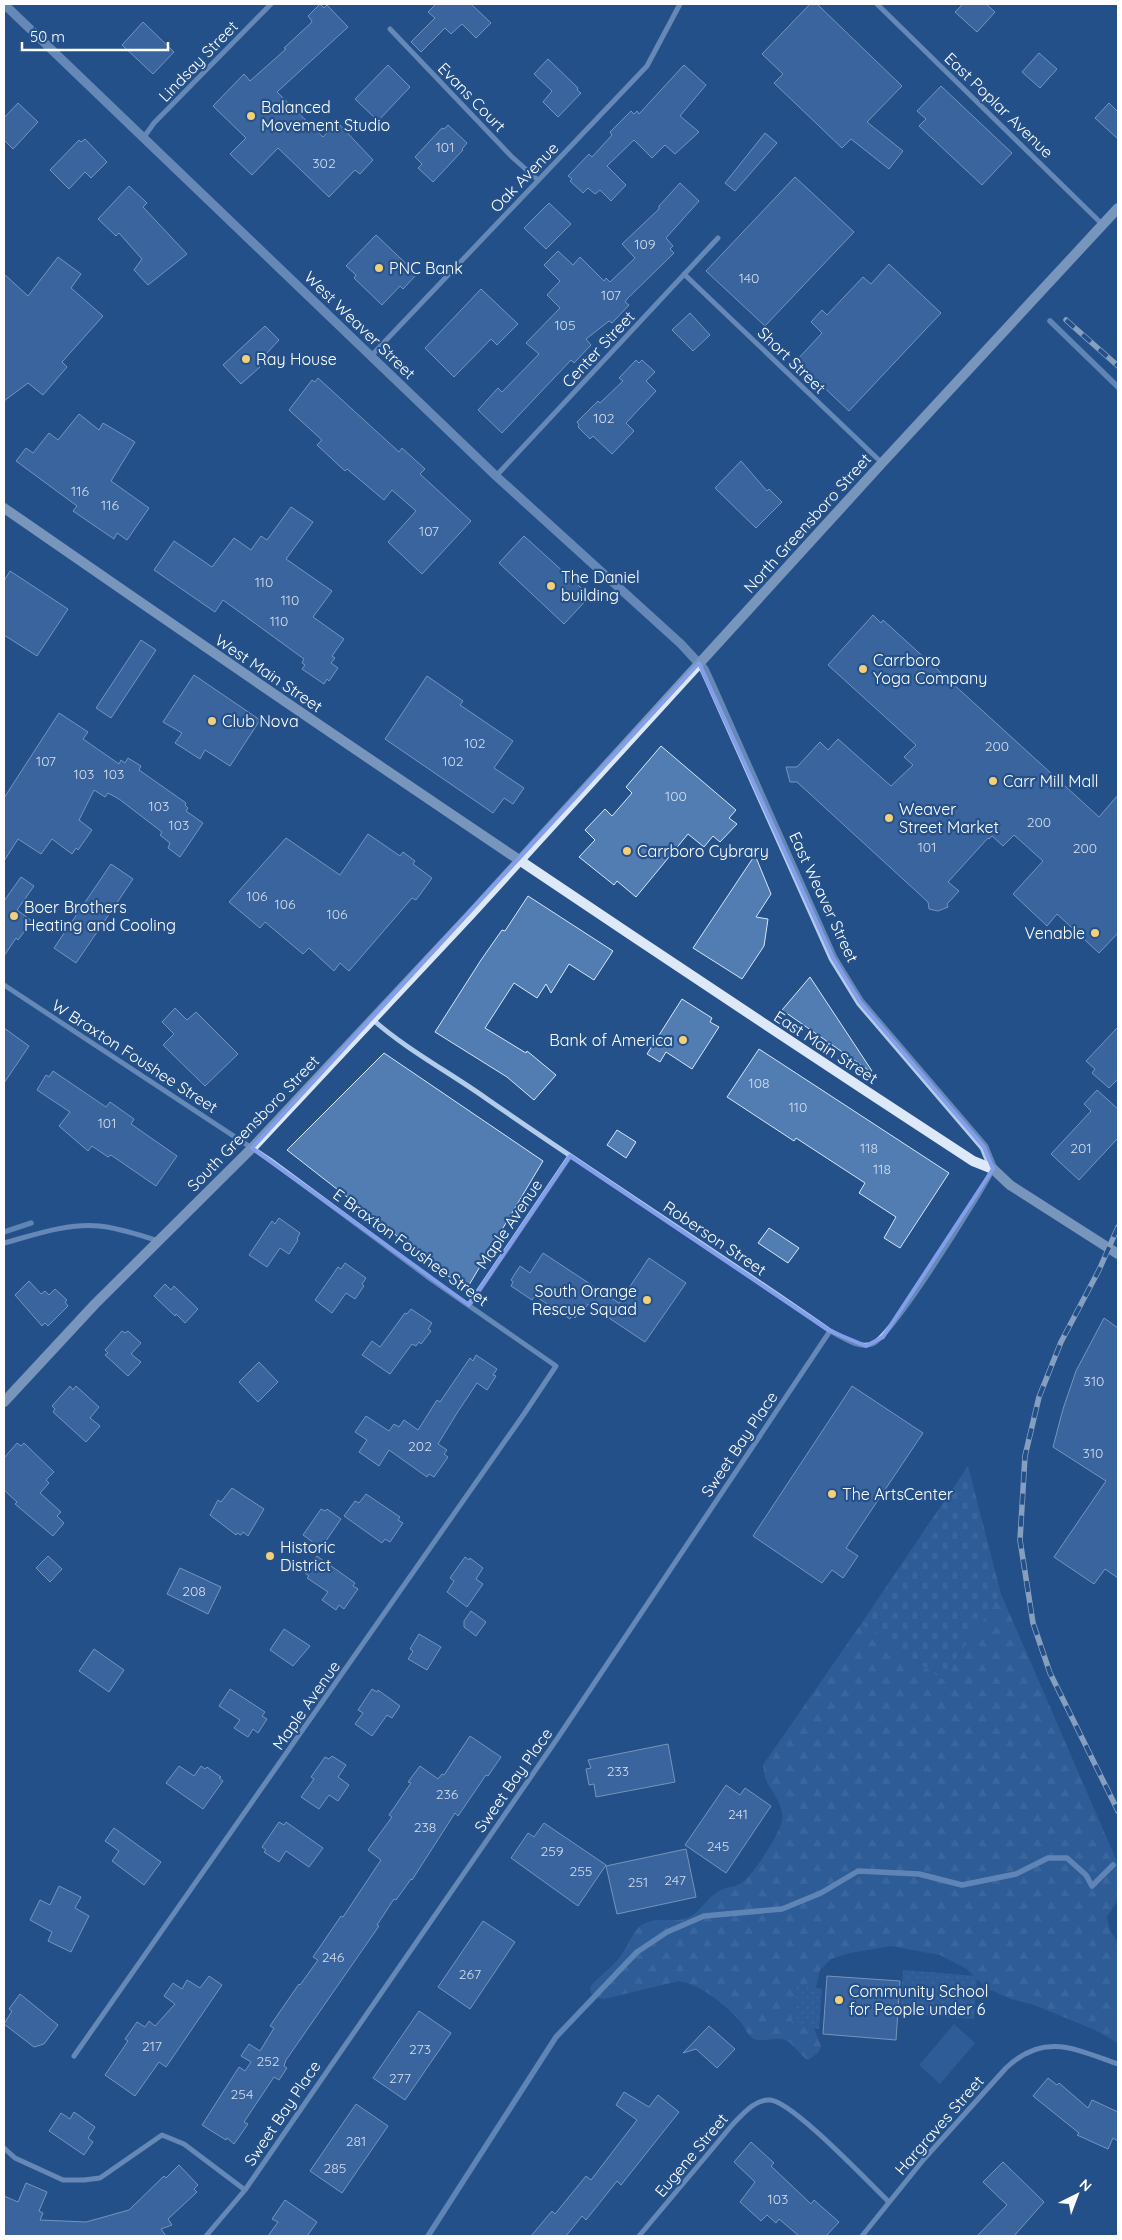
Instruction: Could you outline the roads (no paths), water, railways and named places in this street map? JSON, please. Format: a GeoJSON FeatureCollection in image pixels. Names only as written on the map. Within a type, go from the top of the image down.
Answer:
{"type":"FeatureCollection","features":[{"type":"Feature","properties":{"kind":"main road","name":"North Greensboro Street"},"geometry":{"type":"LineString","coordinates":[[519,860],[1118,208]]}},
{"type":"Feature","properties":{"kind":"main road","name":"West Main Street"},"geometry":{"type":"LineString","coordinates":[[4,508],[280,700],[519,860]]}},
{"type":"Feature","properties":{"kind":"main road","name":"South Greensboro Street"},"geometry":{"type":"LineString","coordinates":[[4,1402],[95,1304],[252,1148],[471,914],[519,860]]}},
{"type":"Feature","properties":{"kind":"main road","name":"East Main Street"},"geometry":{"type":"LineString","coordinates":[[519,860],[763,1024],[974,1161],[993,1169],[1010,1185],[1118,1254]]}},
{"type":"Feature","properties":{"kind":"street","name":"West Weaver Street"},"geometry":{"type":"LineString","coordinates":[[4,4],[496,476],[699,663]]}},
{"type":"Feature","properties":{"kind":"street","name":"Lindsay Street"},"geometry":{"type":"LineString","coordinates":[[144,137],[154,124],[271,4]]}},
{"type":"Feature","properties":{"kind":"street","name":"Oak Avenue"},"geometry":{"type":"LineString","coordinates":[[371,356],[647,66],[680,4]]}},
{"type":"Feature","properties":{"kind":"street","name":"East Poplar Avenue"},"geometry":{"type":"LineString","coordinates":[[877,4],[1103,225]]}},
{"type":"Feature","properties":{"kind":"street","name":"Evans Court"},"geometry":{"type":"LineString","coordinates":[[390,29],[512,157],[538,180]]}},
{"type":"Feature","properties":{"kind":"street","name":"Center Street"},"geometry":{"type":"LineString","coordinates":[[496,476],[718,238]]}},
{"type":"Feature","properties":{"kind":"street","name":"Short Street"},"geometry":{"type":"LineString","coordinates":[[684,274],[882,463]]}},
{"type":"Feature","properties":{"kind":"street","name":"East Weaver Street"},"geometry":{"type":"LineString","coordinates":[[699,663],[710,682],[833,958],[860,1002],[984,1147],[993,1169]]}},
{"type":"Feature","properties":{"kind":"street","name":"W Braxton Foushee Street"},"geometry":{"type":"LineString","coordinates":[[4,985],[252,1148]]}},
{"type":"Feature","properties":{"kind":"street","name":"Roberson Street"},"geometry":{"type":"LineString","coordinates":[[372,1019],[389,1034],[462,1080],[570,1156],[830,1331],[858,1345],[874,1344],[883,1337],[925,1278],[993,1169]]}},
{"type":"Feature","properties":{"kind":"street","name":"E Braxton Foushee Street"},"geometry":{"type":"LineString","coordinates":[[252,1148],[468,1305],[556,1366]]}},
{"type":"Feature","properties":{"kind":"street","name":"Maple Avenue"},"geometry":{"type":"LineString","coordinates":[[468,1305],[570,1156]]}},
{"type":"Feature","properties":{"kind":"street"},"geometry":{"type":"LineString","coordinates":[[4,1242],[58,1228],[96,1226],[121,1229],[159,1240]]}},
{"type":"Feature","properties":{"kind":"street","name":"Sweet Bay Place"},"geometry":{"type":"LineString","coordinates":[[206,2236],[245,2190],[557,1739],[830,1331]]}},
{"type":"Feature","properties":{"kind":"street","name":"Maple Avenue"},"geometry":{"type":"LineString","coordinates":[[74,2056],[556,1366]]}},
{"type":"Feature","properties":{"kind":"street","name":"Hargraves Street"},"geometry":{"type":"LineString","coordinates":[[862,2236],[924,2159],[1006,2068],[1029,2051],[1046,2046],[1067,2047],[1118,2064]]}},
{"type":"Feature","properties":{"kind":"street","name":"Eugene Street"},"geometry":{"type":"LineString","coordinates":[[639,2236],[733,2124],[748,2109],[756,2104],[770,2100],[777,2101],[796,2114],[889,2202]]}},
{"type":"Feature","properties":{"kind":"street"},"geometry":{"type":"LineString","coordinates":[[4,2148],[15,2158],[63,2180],[84,2180],[100,2178],[162,2135],[184,2144],[245,2190]]}},
{"type":"Feature","properties":{"kind":"waterway"},"geometry":{"type":"LineString","coordinates":[[1050,321],[1118,387]]}},
{"type":"Feature","properties":{"kind":"waterway"},"geometry":{"type":"LineString","coordinates":[[4,1232],[31,1223]]}},
{"type":"Feature","properties":{"kind":"waterway"},"geometry":{"type":"LineString","coordinates":[[428,2236],[556,2037],[637,1952],[667,1932],[704,1916],[782,1909],[821,1893],[858,1871],[919,1874],[962,1885],[1016,1874],[1048,1858],[1067,1858],[1086,1875],[1092,1886],[1113,1865]]}},
{"type":"Feature","properties":{"kind":"railway"},"geometry":{"type":"LineString","coordinates":[[1066,320],[1118,366]]}},
{"type":"Feature","properties":{"kind":"railway"},"geometry":{"type":"LineString","coordinates":[[1118,1227],[1099,1270],[1061,1342],[1039,1397],[1025,1456],[1020,1540],[1033,1623],[1050,1673],[1118,1811]]}},
{"type":"Feature","properties":{"kind":"place","name":"Balanced Movement Studio"},"geometry":{"type":"Point","coordinates":[251,116]}},
{"type":"Feature","properties":{"kind":"place","name":"PNC Bank"},"geometry":{"type":"Point","coordinates":[379,268]}},
{"type":"Feature","properties":{"kind":"place","name":"Ray House"},"geometry":{"type":"Point","coordinates":[246,359]}},
{"type":"Feature","properties":{"kind":"place","name":"The Daniel building"},"geometry":{"type":"Point","coordinates":[551,586]}},
{"type":"Feature","properties":{"kind":"place","name":"Carrboro Yoga Company"},"geometry":{"type":"Point","coordinates":[863,669]}},
{"type":"Feature","properties":{"kind":"place","name":"Club Nova"},"geometry":{"type":"Point","coordinates":[212,721]}},
{"type":"Feature","properties":{"kind":"place","name":"Carr Mill Mall"},"geometry":{"type":"Point","coordinates":[993,781]}},
{"type":"Feature","properties":{"kind":"place","name":"Weaver Street Market"},"geometry":{"type":"Point","coordinates":[889,818]}},
{"type":"Feature","properties":{"kind":"place","name":"Carrboro Cybrary"},"geometry":{"type":"Point","coordinates":[627,851]}},
{"type":"Feature","properties":{"kind":"place","name":"Boer Brothers Heating and Cooling"},"geometry":{"type":"Point","coordinates":[14,916]}},
{"type":"Feature","properties":{"kind":"place","name":"Venable"},"geometry":{"type":"Point","coordinates":[1095,933]}},
{"type":"Feature","properties":{"kind":"place","name":"Bank of America"},"geometry":{"type":"Point","coordinates":[683,1040]}},
{"type":"Feature","properties":{"kind":"place","name":"South Orange Rescue Squad"},"geometry":{"type":"Point","coordinates":[647,1300]}},
{"type":"Feature","properties":{"kind":"place","name":"The ArtsCenter"},"geometry":{"type":"Point","coordinates":[832,1494]}},
{"type":"Feature","properties":{"kind":"place","name":"Historic District"},"geometry":{"type":"Point","coordinates":[270,1556]}},
{"type":"Feature","properties":{"kind":"place","name":"Community School for People under 6"},"geometry":{"type":"Point","coordinates":[839,2000]}}]}
